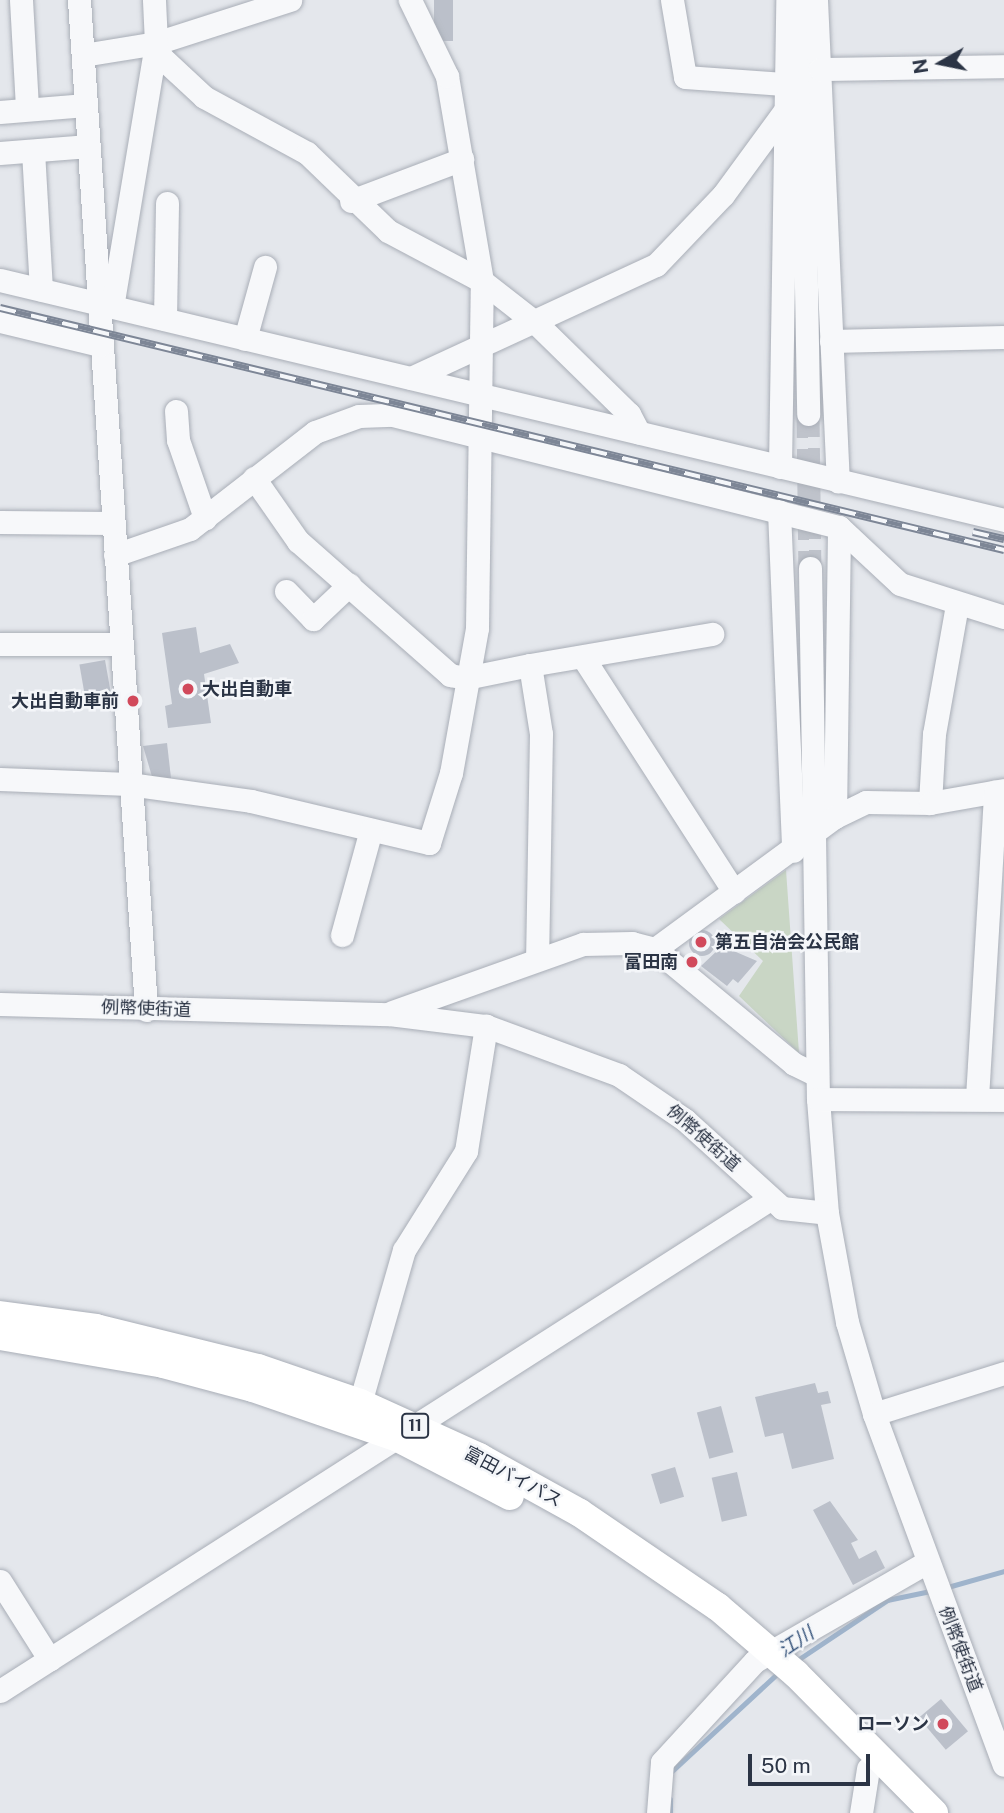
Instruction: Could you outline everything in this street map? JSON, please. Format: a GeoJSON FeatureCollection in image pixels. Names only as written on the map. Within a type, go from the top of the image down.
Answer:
{"type":"FeatureCollection","features":[{"type":"Feature","properties":{"kind":"main road","name":"富田バイパス"},"geometry":{"type":"LineString","coordinates":[[0,1315],[167,1343],[360,1403],[406,1432],[591,1520],[655,1561],[934,1813]]}},
{"type":"Feature","properties":{"kind":"main road","name":"富田バイパス"},"geometry":{"type":"LineString","coordinates":[[0,1336],[163,1364],[406,1432]]}},
{"type":"Feature","properties":{"kind":"main road","name":"富田バイパス"},"geometry":{"type":"LineString","coordinates":[[773,1666],[910,1813]]}},
{"type":"Feature","properties":{"kind":"street"},"geometry":{"type":"LineString","coordinates":[[21,0],[27,109]]}},
{"type":"Feature","properties":{"kind":"street"},"geometry":{"type":"LineString","coordinates":[[79,0],[89,146],[105,305]]}},
{"type":"Feature","properties":{"kind":"street"},"geometry":{"type":"LineString","coordinates":[[146,1010],[100,345],[105,305],[156,43],[154,0]]}},
{"type":"Feature","properties":{"kind":"street"},"geometry":{"type":"LineString","coordinates":[[83,55],[156,43],[290,0]]}},
{"type":"Feature","properties":{"kind":"street"},"geometry":{"type":"LineString","coordinates":[[0,779],[129,785],[251,801],[429,842],[450,773],[477,628],[482,281],[447,76],[410,0]]}},
{"type":"Feature","properties":{"kind":"street"},"geometry":{"type":"LineString","coordinates":[[672,0],[685,78],[783,84]]}},
{"type":"Feature","properties":{"kind":"street"},"geometry":{"type":"LineString","coordinates":[[780,467],[783,84],[787,0]]}},
{"type":"Feature","properties":{"kind":"street"},"geometry":{"type":"LineString","coordinates":[[801,0],[808,414]]}},
{"type":"Feature","properties":{"kind":"street"},"geometry":{"type":"LineString","coordinates":[[817,0],[838,481]]}},
{"type":"Feature","properties":{"kind":"street"},"geometry":{"type":"LineString","coordinates":[[156,43],[161,57],[204,97],[307,153],[351,201],[388,231],[482,281],[537,324],[629,414],[639,433]]}},
{"type":"Feature","properties":{"kind":"street"},"geometry":{"type":"LineString","coordinates":[[820,69],[1004,66]]}},
{"type":"Feature","properties":{"kind":"street"},"geometry":{"type":"LineString","coordinates":[[0,112],[86,104]]}},
{"type":"Feature","properties":{"kind":"street"},"geometry":{"type":"LineString","coordinates":[[411,379],[481,344],[537,324],[656,265],[723,195],[783,113]]}},
{"type":"Feature","properties":{"kind":"street"},"geometry":{"type":"LineString","coordinates":[[0,153],[89,146]]}},
{"type":"Feature","properties":{"kind":"street"},"geometry":{"type":"LineString","coordinates":[[33,151],[41,290]]}},
{"type":"Feature","properties":{"kind":"street"},"geometry":{"type":"LineString","coordinates":[[351,201],[462,159]]}},
{"type":"Feature","properties":{"kind":"street"},"geometry":{"type":"LineString","coordinates":[[165,320],[167,203]]}},
{"type":"Feature","properties":{"kind":"street"},"geometry":{"type":"LineString","coordinates":[[245,338],[265,267]]}},
{"type":"Feature","properties":{"kind":"street"},"geometry":{"type":"LineString","coordinates":[[0,280],[1004,520]]}},
{"type":"Feature","properties":{"kind":"street"},"geometry":{"type":"LineString","coordinates":[[0,321],[100,345]]}},
{"type":"Feature","properties":{"kind":"street"},"geometry":{"type":"LineString","coordinates":[[831,341],[1004,337]]}},
{"type":"Feature","properties":{"kind":"street"},"geometry":{"type":"LineString","coordinates":[[176,411],[178,440],[205,518]]}},
{"type":"Feature","properties":{"kind":"street"},"geometry":{"type":"LineString","coordinates":[[115,555],[165,540],[205,518],[315,432],[359,416],[393,415],[839,527],[900,584],[957,605],[1004,617]]}},
{"type":"Feature","properties":{"kind":"street"},"geometry":{"type":"LineString","coordinates":[[254,478],[298,541],[450,675],[466,678],[712,634]]}},
{"type":"Feature","properties":{"kind":"street"},"geometry":{"type":"LineString","coordinates":[[779,511],[793,851]]}},
{"type":"Feature","properties":{"kind":"street"},"geometry":{"type":"LineString","coordinates":[[0,522],[112,523]]}},
{"type":"Feature","properties":{"kind":"street"},"geometry":{"type":"LineString","coordinates":[[835,817],[839,527]]}},
{"type":"Feature","properties":{"kind":"street"},"geometry":{"type":"LineString","coordinates":[[810,568],[817,1075],[827,1213]]}},
{"type":"Feature","properties":{"kind":"street"},"geometry":{"type":"LineString","coordinates":[[286,591],[313,619],[349,585]]}},
{"type":"Feature","properties":{"kind":"street"},"geometry":{"type":"LineString","coordinates":[[930,803],[934,734],[957,605]]}},
{"type":"Feature","properties":{"kind":"street"},"geometry":{"type":"LineString","coordinates":[[0,644],[120,644]]}},
{"type":"Feature","properties":{"kind":"street"},"geometry":{"type":"LineString","coordinates":[[584,659],[734,892]]}},
{"type":"Feature","properties":{"kind":"street"},"geometry":{"type":"LineString","coordinates":[[530,665],[541,734],[537,958]]}},
{"type":"Feature","properties":{"kind":"street"},"geometry":{"type":"LineString","coordinates":[[655,949],[793,851],[835,817],[866,802],[930,803],[1000,791],[978,1098]]}},
{"type":"Feature","properties":{"kind":"street"},"geometry":{"type":"LineString","coordinates":[[342,935],[371,830]]}},
{"type":"Feature","properties":{"kind":"street"},"geometry":{"type":"LineString","coordinates":[[389,1014],[537,958],[608,940],[655,949],[794,1064],[817,1075]]}},
{"type":"Feature","properties":{"kind":"street","name":"例幣使街道"},"geometry":{"type":"LineString","coordinates":[[0,1004],[146,1010],[389,1014],[486,1026],[570,1053],[642,1088],[770,1199],[794,1212],[827,1213],[847,1322],[874,1414],[926,1562],[1004,1766]]}},
{"type":"Feature","properties":{"kind":"street"},"geometry":{"type":"LineString","coordinates":[[360,1403],[404,1250],[466,1151],[486,1026]]}},
{"type":"Feature","properties":{"kind":"street"},"geometry":{"type":"LineString","coordinates":[[818,1099],[1004,1100]]}},
{"type":"Feature","properties":{"kind":"street"},"geometry":{"type":"LineString","coordinates":[[0,1691],[770,1199]]}},
{"type":"Feature","properties":{"kind":"street"},"geometry":{"type":"LineString","coordinates":[[874,1414],[1004,1373]]}},
{"type":"Feature","properties":{"kind":"street"},"geometry":{"type":"LineString","coordinates":[[658,1813],[662,1762],[773,1666],[926,1562]]}},
{"type":"Feature","properties":{"kind":"street"},"geometry":{"type":"LineString","coordinates":[[0,1581],[50,1660]]}},
{"type":"Feature","properties":{"kind":"street"},"geometry":{"type":"LineString","coordinates":[[861,1813],[868,1769]]}},
{"type":"Feature","properties":{"kind":"green space"},"geometry":{"type":"Polygon","coordinates":[[[786,870],[799,1053],[739,996],[763,961],[719,919],[786,870]]]}},
{"type":"Feature","properties":{"kind":"building"},"geometry":{"type":"Polygon","coordinates":[[[434,0],[453,0],[453,41],[434,41],[434,0]]]}},
{"type":"Feature","properties":{"kind":"building","name":"大出自動車"},"geometry":{"type":"Polygon","coordinates":[[[196,627],[200,653],[230,644],[239,663],[204,674],[211,723],[168,728],[165,706],[172,704],[162,633],[196,627]]]}},
{"type":"Feature","properties":{"kind":"building"},"geometry":{"type":"Polygon","coordinates":[[[105,660],[112,701],[87,706],[79,665],[105,660]]]}},
{"type":"Feature","properties":{"kind":"building"},"geometry":{"type":"Polygon","coordinates":[[[167,743],[171,778],[153,780],[143,746],[167,743]]]}},
{"type":"Feature","properties":{"kind":"building","name":"第五自治会公民館"},"geometry":{"type":"Polygon","coordinates":[[[702,930],[711,934],[715,943],[711,952],[702,956],[693,952],[689,943],[693,934],[702,930]]]}},
{"type":"Feature","properties":{"kind":"building"},"geometry":{"type":"Polygon","coordinates":[[[722,946],[757,961],[738,983],[733,979],[727,986],[701,966],[722,946]]]}},
{"type":"Feature","properties":{"kind":"building"},"geometry":{"type":"Polygon","coordinates":[[[815,1383],[818,1393],[828,1391],[831,1403],[821,1405],[834,1459],[792,1469],[783,1433],[765,1437],[755,1397],[815,1383]]]}},
{"type":"Feature","properties":{"kind":"building"},"geometry":{"type":"Polygon","coordinates":[[[721,1406],[733,1452],[709,1459],[697,1412],[721,1406]]]}},
{"type":"Feature","properties":{"kind":"building"},"geometry":{"type":"Polygon","coordinates":[[[675,1467],[684,1497],[660,1504],[651,1474],[675,1467]]]}},
{"type":"Feature","properties":{"kind":"building"},"geometry":{"type":"Polygon","coordinates":[[[737,1472],[747,1516],[722,1522],[712,1478],[737,1472]]]}},
{"type":"Feature","properties":{"kind":"building"},"geometry":{"type":"Polygon","coordinates":[[[830,1501],[858,1540],[851,1543],[859,1559],[876,1550],[885,1568],[853,1585],[813,1510],[830,1501]]]}},
{"type":"Feature","properties":{"kind":"building","name":"ローソン"},"geometry":{"type":"Polygon","coordinates":[[[941,1699],[968,1731],[946,1750],[919,1718],[941,1699]]]}},
{"type":"Feature","properties":{"kind":"waterway","name":"江川"},"geometry":{"type":"LineString","coordinates":[[944,1588],[1004,1571]]}},
{"type":"Feature","properties":{"kind":"waterway","name":"江川"},"geometry":{"type":"LineString","coordinates":[[796,1661],[887,1600],[935,1590]]}},
{"type":"Feature","properties":{"kind":"waterway","name":"江川"},"geometry":{"type":"LineString","coordinates":[[672,1771],[779,1672]]}},
{"type":"Feature","properties":{"kind":"waterway","name":"江川"},"geometry":{"type":"LineString","coordinates":[[670,1799],[670,1813]]}},
{"type":"Feature","properties":{"kind":"tunnel"},"geometry":{"type":"LineString","coordinates":[[808,414],[810,568]]}},
{"type":"Feature","properties":{"kind":"railway"},"geometry":{"type":"LineString","coordinates":[[0,308],[1004,550]]}},
{"type":"Feature","properties":{"kind":"railway"},"geometry":{"type":"LineString","coordinates":[[973,532],[1004,539]]}},
{"type":"Feature","properties":{"kind":"place","name":"大出自動車"},"geometry":{"type":"Point","coordinates":[188,689]}},
{"type":"Feature","properties":{"kind":"place","name":"大出自動車前"},"geometry":{"type":"Point","coordinates":[133,701]}},
{"type":"Feature","properties":{"kind":"place","name":"第五自治会公民館"},"geometry":{"type":"Point","coordinates":[701,942]}},
{"type":"Feature","properties":{"kind":"place","name":"富田南"},"geometry":{"type":"Point","coordinates":[692,962]}},
{"type":"Feature","properties":{"kind":"place","name":"ローソン"},"geometry":{"type":"Point","coordinates":[943,1724]}}]}
